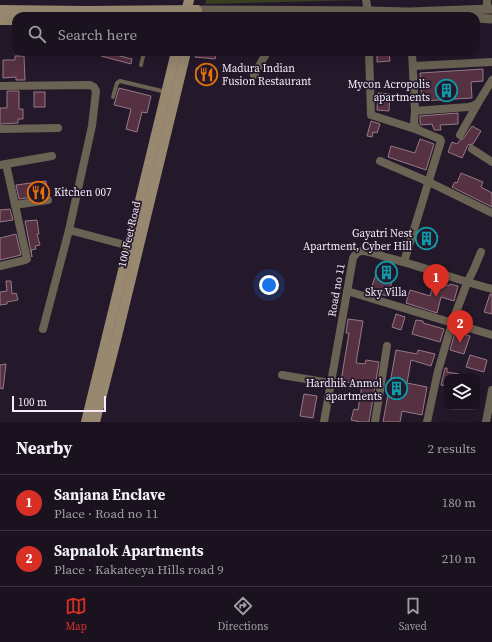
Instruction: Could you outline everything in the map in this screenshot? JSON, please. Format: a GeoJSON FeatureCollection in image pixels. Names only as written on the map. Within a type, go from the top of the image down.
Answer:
{"type":"FeatureCollection","features":[{"type":"Feature","properties":{"kind":"main road"},"geometry":{"type":"LineString","coordinates":[[0,10],[193,10],[189,0]]}},
{"type":"Feature","properties":{"kind":"main road"},"geometry":{"type":"LineString","coordinates":[[0,20],[12,20]]}},
{"type":"Feature","properties":{"kind":"main road","name":"100 Feet Road"},"geometry":{"type":"LineString","coordinates":[[86,422],[175,56]]}},
{"type":"Feature","properties":{"kind":"main road","name":"100 Feet Road"},"geometry":{"type":"LineString","coordinates":[[95,422],[185,56]]}},
{"type":"Feature","properties":{"kind":"street"},"geometry":{"type":"LineString","coordinates":[[366,0],[368,11]]}},
{"type":"Feature","properties":{"kind":"street"},"geometry":{"type":"LineString","coordinates":[[193,10],[409,12],[489,6]]}},
{"type":"Feature","properties":{"kind":"street"},"geometry":{"type":"LineString","coordinates":[[480,18],[492,19]]}},
{"type":"Feature","properties":{"kind":"street"},"geometry":{"type":"LineString","coordinates":[[254,75],[265,56]]}},
{"type":"Feature","properties":{"kind":"street"},"geometry":{"type":"LineString","coordinates":[[369,56],[371,115],[418,130],[440,139],[441,141],[404,262]]}},
{"type":"Feature","properties":{"kind":"street"},"geometry":{"type":"LineString","coordinates":[[412,56],[415,111],[414,123],[418,130]]}},
{"type":"Feature","properties":{"kind":"street"},"geometry":{"type":"LineString","coordinates":[[413,66],[492,62]]}},
{"type":"Feature","properties":{"kind":"street"},"geometry":{"type":"LineString","coordinates":[[460,135],[492,80]]}},
{"type":"Feature","properties":{"kind":"street"},"geometry":{"type":"LineString","coordinates":[[0,86],[90,85],[94,87],[96,92],[92,126],[69,230],[43,329]]}},
{"type":"Feature","properties":{"kind":"street"},"geometry":{"type":"LineString","coordinates":[[415,111],[468,108],[478,103]]}},
{"type":"Feature","properties":{"kind":"street"},"geometry":{"type":"LineString","coordinates":[[0,129],[58,128]]}},
{"type":"Feature","properties":{"kind":"street"},"geometry":{"type":"LineString","coordinates":[[472,149],[492,162]]}},
{"type":"Feature","properties":{"kind":"street"},"geometry":{"type":"LineString","coordinates":[[0,266],[27,259],[15,205],[3,164],[52,156]]}},
{"type":"Feature","properties":{"kind":"street"},"geometry":{"type":"LineString","coordinates":[[380,161],[429,182],[492,213]]}},
{"type":"Feature","properties":{"kind":"street"},"geometry":{"type":"LineString","coordinates":[[15,205],[48,200]]}},
{"type":"Feature","properties":{"kind":"street"},"geometry":{"type":"LineString","coordinates":[[69,230],[129,246]]}},
{"type":"Feature","properties":{"kind":"street","name":"Road no 11"},"geometry":{"type":"LineString","coordinates":[[324,422],[353,258],[355,254],[362,251],[404,262],[467,283],[492,289]]}},
{"type":"Feature","properties":{"kind":"street"},"geometry":{"type":"LineString","coordinates":[[427,422],[438,371],[452,323],[467,283],[481,252]]}},
{"type":"Feature","properties":{"kind":"street"},"geometry":{"type":"LineString","coordinates":[[347,291],[492,335]]}},
{"type":"Feature","properties":{"kind":"street"},"geometry":{"type":"LineString","coordinates":[[375,422],[387,346]]}},
{"type":"Feature","properties":{"kind":"street"},"geometry":{"type":"LineString","coordinates":[[282,375],[330,383]]}},
{"type":"Feature","properties":{"kind":"street"},"geometry":{"type":"LineString","coordinates":[[486,422],[492,390]]}},
{"type":"Feature","properties":{"kind":"lane"},"geometry":{"type":"LineString","coordinates":[[141,65],[143,56]]}},
{"type":"Feature","properties":{"kind":"lane"},"geometry":{"type":"LineString","coordinates":[[113,97],[117,83],[120,81],[166,92]]}},
{"type":"Feature","properties":{"kind":"green space"},"geometry":{"type":"Polygon","coordinates":[[[206,0],[361,0],[205,4],[206,0]]]}},
{"type":"Feature","properties":{"kind":"building"},"geometry":{"type":"Polygon","coordinates":[[[15,56],[24,56],[25,80],[16,80],[16,77],[3,78],[3,60],[15,60],[15,56]]]}},
{"type":"Feature","properties":{"kind":"building"},"geometry":{"type":"Polygon","coordinates":[[[101,56],[120,56],[132,59],[131,64],[101,56]]]}},
{"type":"Feature","properties":{"kind":"building"},"geometry":{"type":"Polygon","coordinates":[[[195,56],[216,56],[215,59],[195,56]]]}},
{"type":"Feature","properties":{"kind":"building"},"geometry":{"type":"Polygon","coordinates":[[[377,56],[389,56],[390,61],[377,62],[377,56]]]}},
{"type":"Feature","properties":{"kind":"building","name":"Madura Indian Fusion Restaurant"},"geometry":{"type":"Polygon","coordinates":[[[196,68],[216,68],[215,80],[196,80],[196,68]]]}},
{"type":"Feature","properties":{"kind":"building","name":"Mycon Acropolis apartments"},"geometry":{"type":"Polygon","coordinates":[[[483,69],[483,81],[471,82],[472,98],[422,101],[420,73],[483,69]]]}},
{"type":"Feature","properties":{"kind":"building"},"geometry":{"type":"Polygon","coordinates":[[[119,88],[151,96],[147,113],[142,112],[137,132],[126,129],[131,109],[114,105],[119,88]]]}},
{"type":"Feature","properties":{"kind":"building"},"geometry":{"type":"Polygon","coordinates":[[[7,91],[19,91],[19,109],[23,109],[23,119],[18,119],[18,123],[0,124],[0,108],[7,108],[7,91]]]}},
{"type":"Feature","properties":{"kind":"building"},"geometry":{"type":"Polygon","coordinates":[[[34,92],[45,92],[45,107],[34,107],[34,92]]]}},
{"type":"Feature","properties":{"kind":"building"},"geometry":{"type":"Polygon","coordinates":[[[378,93],[390,94],[389,111],[377,110],[378,93]]]}},
{"type":"Feature","properties":{"kind":"building"},"geometry":{"type":"Polygon","coordinates":[[[458,113],[458,124],[440,125],[441,130],[434,130],[432,124],[421,125],[420,122],[420,116],[458,113]]]}},
{"type":"Feature","properties":{"kind":"building"},"geometry":{"type":"Polygon","coordinates":[[[371,121],[380,124],[377,133],[373,132],[372,137],[367,136],[371,121]]]}},
{"type":"Feature","properties":{"kind":"building"},"geometry":{"type":"Polygon","coordinates":[[[472,126],[481,131],[473,144],[468,145],[462,158],[448,152],[452,142],[457,144],[463,139],[472,126]]]}},
{"type":"Feature","properties":{"kind":"building"},"geometry":{"type":"Polygon","coordinates":[[[420,139],[434,144],[426,170],[388,157],[391,146],[415,153],[420,139]]]}},
{"type":"Feature","properties":{"kind":"building"},"geometry":{"type":"Polygon","coordinates":[[[461,173],[483,182],[481,187],[492,193],[492,207],[452,187],[455,182],[457,183],[461,173]]]}},
{"type":"Feature","properties":{"kind":"building"},"geometry":{"type":"Polygon","coordinates":[[[46,181],[47,195],[19,199],[16,185],[46,181]]]}},
{"type":"Feature","properties":{"kind":"building"},"geometry":{"type":"Polygon","coordinates":[[[10,209],[13,220],[0,222],[0,210],[10,209]]]}},
{"type":"Feature","properties":{"kind":"building"},"geometry":{"type":"Polygon","coordinates":[[[37,220],[39,234],[37,234],[40,245],[35,246],[36,249],[31,250],[32,257],[25,221],[37,220]]]}},
{"type":"Feature","properties":{"kind":"building","name":"Gayatri Nest Apartment, Cyber Hill"},"geometry":{"type":"Polygon","coordinates":[[[420,231],[438,236],[435,247],[416,242],[420,231]]]}},
{"type":"Feature","properties":{"kind":"building"},"geometry":{"type":"Polygon","coordinates":[[[16,234],[21,255],[0,260],[0,238],[16,234]]]}},
{"type":"Feature","properties":{"kind":"building"},"geometry":{"type":"Polygon","coordinates":[[[380,264],[397,269],[388,296],[370,292],[380,264]]]}},
{"type":"Feature","properties":{"kind":"building"},"geometry":{"type":"Polygon","coordinates":[[[6,281],[11,281],[12,294],[16,293],[18,300],[0,305],[0,292],[7,291],[6,281]]]}},
{"type":"Feature","properties":{"kind":"building"},"geometry":{"type":"Polygon","coordinates":[[[434,282],[449,286],[450,284],[458,286],[454,301],[441,297],[437,313],[406,303],[410,290],[430,296],[434,282]]]}},
{"type":"Feature","properties":{"kind":"building"},"geometry":{"type":"Polygon","coordinates":[[[490,294],[492,294],[492,314],[484,312],[490,294]]]}},
{"type":"Feature","properties":{"kind":"building"},"geometry":{"type":"Polygon","coordinates":[[[396,314],[405,317],[401,330],[392,327],[396,314]]]}},
{"type":"Feature","properties":{"kind":"building"},"geometry":{"type":"Polygon","coordinates":[[[348,319],[363,321],[356,363],[365,364],[366,360],[379,362],[369,422],[351,420],[354,409],[358,410],[362,385],[341,381],[349,333],[346,333],[348,319]]]}},
{"type":"Feature","properties":{"kind":"building"},"geometry":{"type":"Polygon","coordinates":[[[416,320],[444,329],[440,342],[412,334],[416,320]]]}},
{"type":"Feature","properties":{"kind":"building"},"geometry":{"type":"Polygon","coordinates":[[[455,332],[470,336],[464,354],[450,350],[455,332]]]}},
{"type":"Feature","properties":{"kind":"building"},"geometry":{"type":"Polygon","coordinates":[[[396,350],[417,354],[418,350],[435,354],[431,366],[411,360],[407,383],[427,387],[422,415],[402,411],[400,422],[383,422],[396,350]]]}},
{"type":"Feature","properties":{"kind":"building"},"geometry":{"type":"Polygon","coordinates":[[[470,355],[487,360],[484,372],[466,367],[470,355]]]}},
{"type":"Feature","properties":{"kind":"building"},"geometry":{"type":"Polygon","coordinates":[[[6,364],[3,389],[0,388],[0,365],[6,364]]]}},
{"type":"Feature","properties":{"kind":"building"},"geometry":{"type":"Polygon","coordinates":[[[445,368],[447,368],[447,372],[459,374],[444,374],[444,386],[441,385],[445,368]]]}},
{"type":"Feature","properties":{"kind":"building"},"geometry":{"type":"Polygon","coordinates":[[[304,394],[317,396],[313,418],[300,416],[304,394]]]}},
{"type":"Feature","properties":{"kind":"place","name":"Madura Indian Fusion Restaurant"},"geometry":{"type":"Point","coordinates":[206,74]}},
{"type":"Feature","properties":{"kind":"place","name":"Mycon Acropolis apartments"},"geometry":{"type":"Point","coordinates":[446,90]}},
{"type":"Feature","properties":{"kind":"place","name":"Kitchen 007"},"geometry":{"type":"Point","coordinates":[38,192]}},
{"type":"Feature","properties":{"kind":"place","name":"Gayatri Nest Apartment, Cyber Hill"},"geometry":{"type":"Point","coordinates":[427,239]}},
{"type":"Feature","properties":{"kind":"place","name":"Sky Villa"},"geometry":{"type":"Point","coordinates":[386,272]}},
{"type":"Feature","properties":{"kind":"place","name":"Sanjana Enclave"},"geometry":{"type":"Point","coordinates":[436,297]}},
{"type":"Feature","properties":{"kind":"place","name":"Sapnalok Apartments"},"geometry":{"type":"Point","coordinates":[460,343]}},
{"type":"Feature","properties":{"kind":"place","name":"Hardhik Anmol apartments"},"geometry":{"type":"Point","coordinates":[397,389]}}]}
